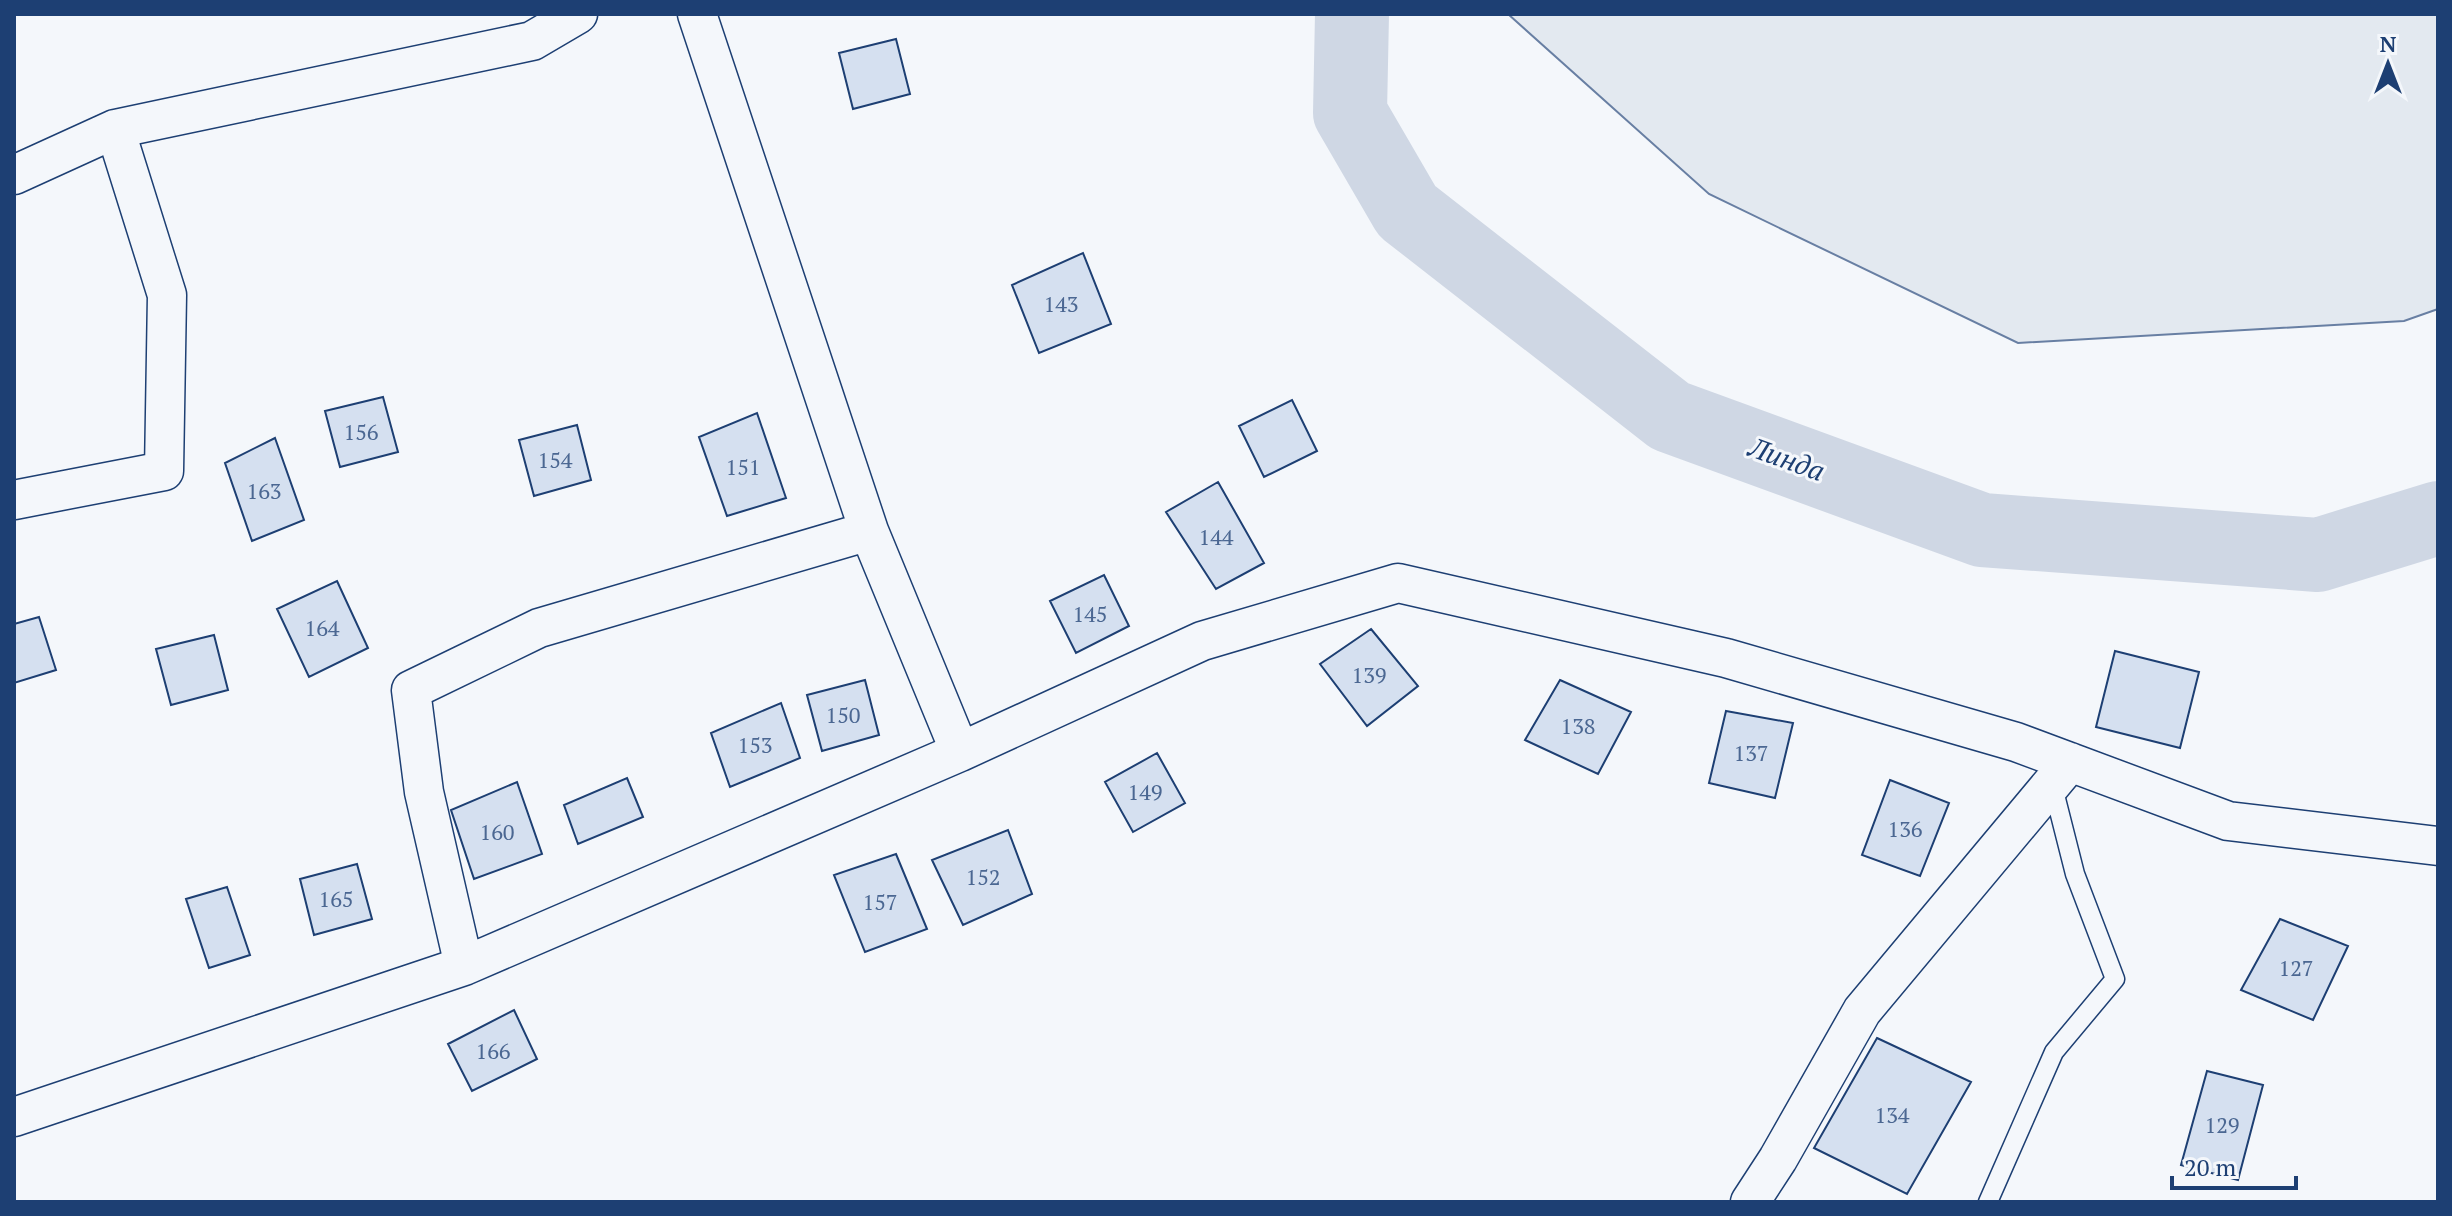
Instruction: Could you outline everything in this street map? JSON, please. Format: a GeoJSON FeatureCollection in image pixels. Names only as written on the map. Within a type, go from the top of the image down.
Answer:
{"type":"FeatureCollection","features":[{"type":"Feature","properties":{"kind":"street"},"geometry":{"type":"LineString","coordinates":[[14,175],[115,129],[532,41],[578,14]]}},
{"type":"Feature","properties":{"kind":"street"},"geometry":{"type":"LineString","coordinates":[[697,14],[869,531],[960,752]]}},
{"type":"Feature","properties":{"kind":"street"},"geometry":{"type":"LineString","coordinates":[[14,500],[164,471],[167,295],[115,129]]}},
{"type":"Feature","properties":{"kind":"street"},"geometry":{"type":"LineString","coordinates":[[464,966],[424,792],[411,690],[539,628],[869,531]]}},
{"type":"Feature","properties":{"kind":"street"},"geometry":{"type":"LineString","coordinates":[[14,1117],[464,966],[960,752],[1202,641],[1398,583],[1726,658],[2016,742],[2061,772],[2228,821],[2438,846]]}},
{"type":"Feature","properties":{"kind":"street"},"geometry":{"type":"LineString","coordinates":[[1750,1202],[1778,1159],[1862,1011],[2061,772]]}},
{"type":"Feature","properties":{"kind":"lane"},"geometry":{"type":"LineString","coordinates":[[1988,1202],[2054,1052],[2115,979],[2075,874],[2061,772]]}},
{"type":"Feature","properties":{"kind":"shaded area"},"geometry":{"type":"Polygon","coordinates":[[[1508,14],[2438,14],[2438,309],[2404,321],[2018,343],[1709,194],[1508,14]]]}},
{"type":"Feature","properties":{"kind":"building"},"geometry":{"type":"Polygon","coordinates":[[[896,39],[910,94],[853,109],[839,53],[896,39]]]}},
{"type":"Feature","properties":{"kind":"building"},"geometry":{"type":"Polygon","coordinates":[[[1083,253],[1111,324],[1039,353],[1012,285],[1083,253]]]}},
{"type":"Feature","properties":{"kind":"building"},"geometry":{"type":"Polygon","coordinates":[[[383,397],[398,452],[340,467],[325,411],[383,397]]]}},
{"type":"Feature","properties":{"kind":"building"},"geometry":{"type":"Polygon","coordinates":[[[1292,400],[1317,451],[1264,477],[1239,426],[1292,400]]]}},
{"type":"Feature","properties":{"kind":"building"},"geometry":{"type":"Polygon","coordinates":[[[757,413],[786,498],[727,516],[699,437],[757,413]]]}},
{"type":"Feature","properties":{"kind":"building"},"geometry":{"type":"Polygon","coordinates":[[[577,425],[591,480],[534,496],[519,440],[577,425]]]}},
{"type":"Feature","properties":{"kind":"building"},"geometry":{"type":"Polygon","coordinates":[[[275,438],[304,520],[252,541],[225,463],[275,438]]]}},
{"type":"Feature","properties":{"kind":"building"},"geometry":{"type":"Polygon","coordinates":[[[1218,482],[1264,563],[1216,589],[1166,512],[1218,482]]]}},
{"type":"Feature","properties":{"kind":"building"},"geometry":{"type":"Polygon","coordinates":[[[1104,575],[1129,626],[1076,653],[1050,601],[1104,575]]]}},
{"type":"Feature","properties":{"kind":"building"},"geometry":{"type":"Polygon","coordinates":[[[337,581],[368,648],[309,677],[277,609],[337,581]]]}},
{"type":"Feature","properties":{"kind":"building"},"geometry":{"type":"Polygon","coordinates":[[[39,617],[56,670],[14,683],[14,624],[39,617]]]}},
{"type":"Feature","properties":{"kind":"building"},"geometry":{"type":"Polygon","coordinates":[[[1371,629],[1418,686],[1367,726],[1320,664],[1371,629]]]}},
{"type":"Feature","properties":{"kind":"building"},"geometry":{"type":"Polygon","coordinates":[[[214,635],[228,690],[171,705],[156,649],[214,635]]]}},
{"type":"Feature","properties":{"kind":"building"},"geometry":{"type":"Polygon","coordinates":[[[2115,651],[2199,672],[2180,748],[2096,727],[2115,651]]]}},
{"type":"Feature","properties":{"kind":"building"},"geometry":{"type":"Polygon","coordinates":[[[865,680],[879,735],[822,751],[807,695],[865,680]]]}},
{"type":"Feature","properties":{"kind":"building"},"geometry":{"type":"Polygon","coordinates":[[[1560,680],[1631,712],[1598,774],[1525,740],[1560,680]]]}},
{"type":"Feature","properties":{"kind":"building"},"geometry":{"type":"Polygon","coordinates":[[[781,703],[800,758],[730,787],[711,733],[781,703]]]}},
{"type":"Feature","properties":{"kind":"building"},"geometry":{"type":"Polygon","coordinates":[[[1726,711],[1793,723],[1775,798],[1709,783],[1726,711]]]}},
{"type":"Feature","properties":{"kind":"building"},"geometry":{"type":"Polygon","coordinates":[[[1157,753],[1185,803],[1133,832],[1105,782],[1157,753]]]}},
{"type":"Feature","properties":{"kind":"building"},"geometry":{"type":"Polygon","coordinates":[[[627,778],[643,817],[578,844],[564,805],[627,778]]]}},
{"type":"Feature","properties":{"kind":"building"},"geometry":{"type":"Polygon","coordinates":[[[1890,780],[1949,803],[1920,876],[1862,855],[1890,780]]]}},
{"type":"Feature","properties":{"kind":"building"},"geometry":{"type":"Polygon","coordinates":[[[517,782],[542,854],[474,879],[451,810],[517,782]]]}},
{"type":"Feature","properties":{"kind":"building"},"geometry":{"type":"Polygon","coordinates":[[[1008,830],[1032,894],[963,925],[932,860],[1008,830]]]}},
{"type":"Feature","properties":{"kind":"building"},"geometry":{"type":"Polygon","coordinates":[[[896,854],[927,929],[865,952],[834,875],[896,854]]]}},
{"type":"Feature","properties":{"kind":"building"},"geometry":{"type":"Polygon","coordinates":[[[357,864],[372,919],[314,935],[300,879],[357,864]]]}},
{"type":"Feature","properties":{"kind":"building"},"geometry":{"type":"Polygon","coordinates":[[[227,887],[250,955],[209,968],[186,899],[227,887]]]}},
{"type":"Feature","properties":{"kind":"building"},"geometry":{"type":"Polygon","coordinates":[[[2280,919],[2348,946],[2313,1020],[2241,990],[2280,919]]]}},
{"type":"Feature","properties":{"kind":"building"},"geometry":{"type":"Polygon","coordinates":[[[514,1010],[537,1059],[472,1091],[448,1044],[514,1010]]]}},
{"type":"Feature","properties":{"kind":"building"},"geometry":{"type":"Polygon","coordinates":[[[1877,1038],[1971,1082],[1907,1194],[1814,1148],[1877,1038]]]}},
{"type":"Feature","properties":{"kind":"building"},"geometry":{"type":"Polygon","coordinates":[[[2207,1071],[2263,1085],[2238,1180],[2181,1165],[2207,1071]]]}},
{"type":"Feature","properties":{"kind":"waterway","name":"Линда"},"geometry":{"type":"LineString","coordinates":[[1352,14],[1350,113],[1407,211],[1670,416],[1982,530],[2318,555],[2438,518]]}}]}
